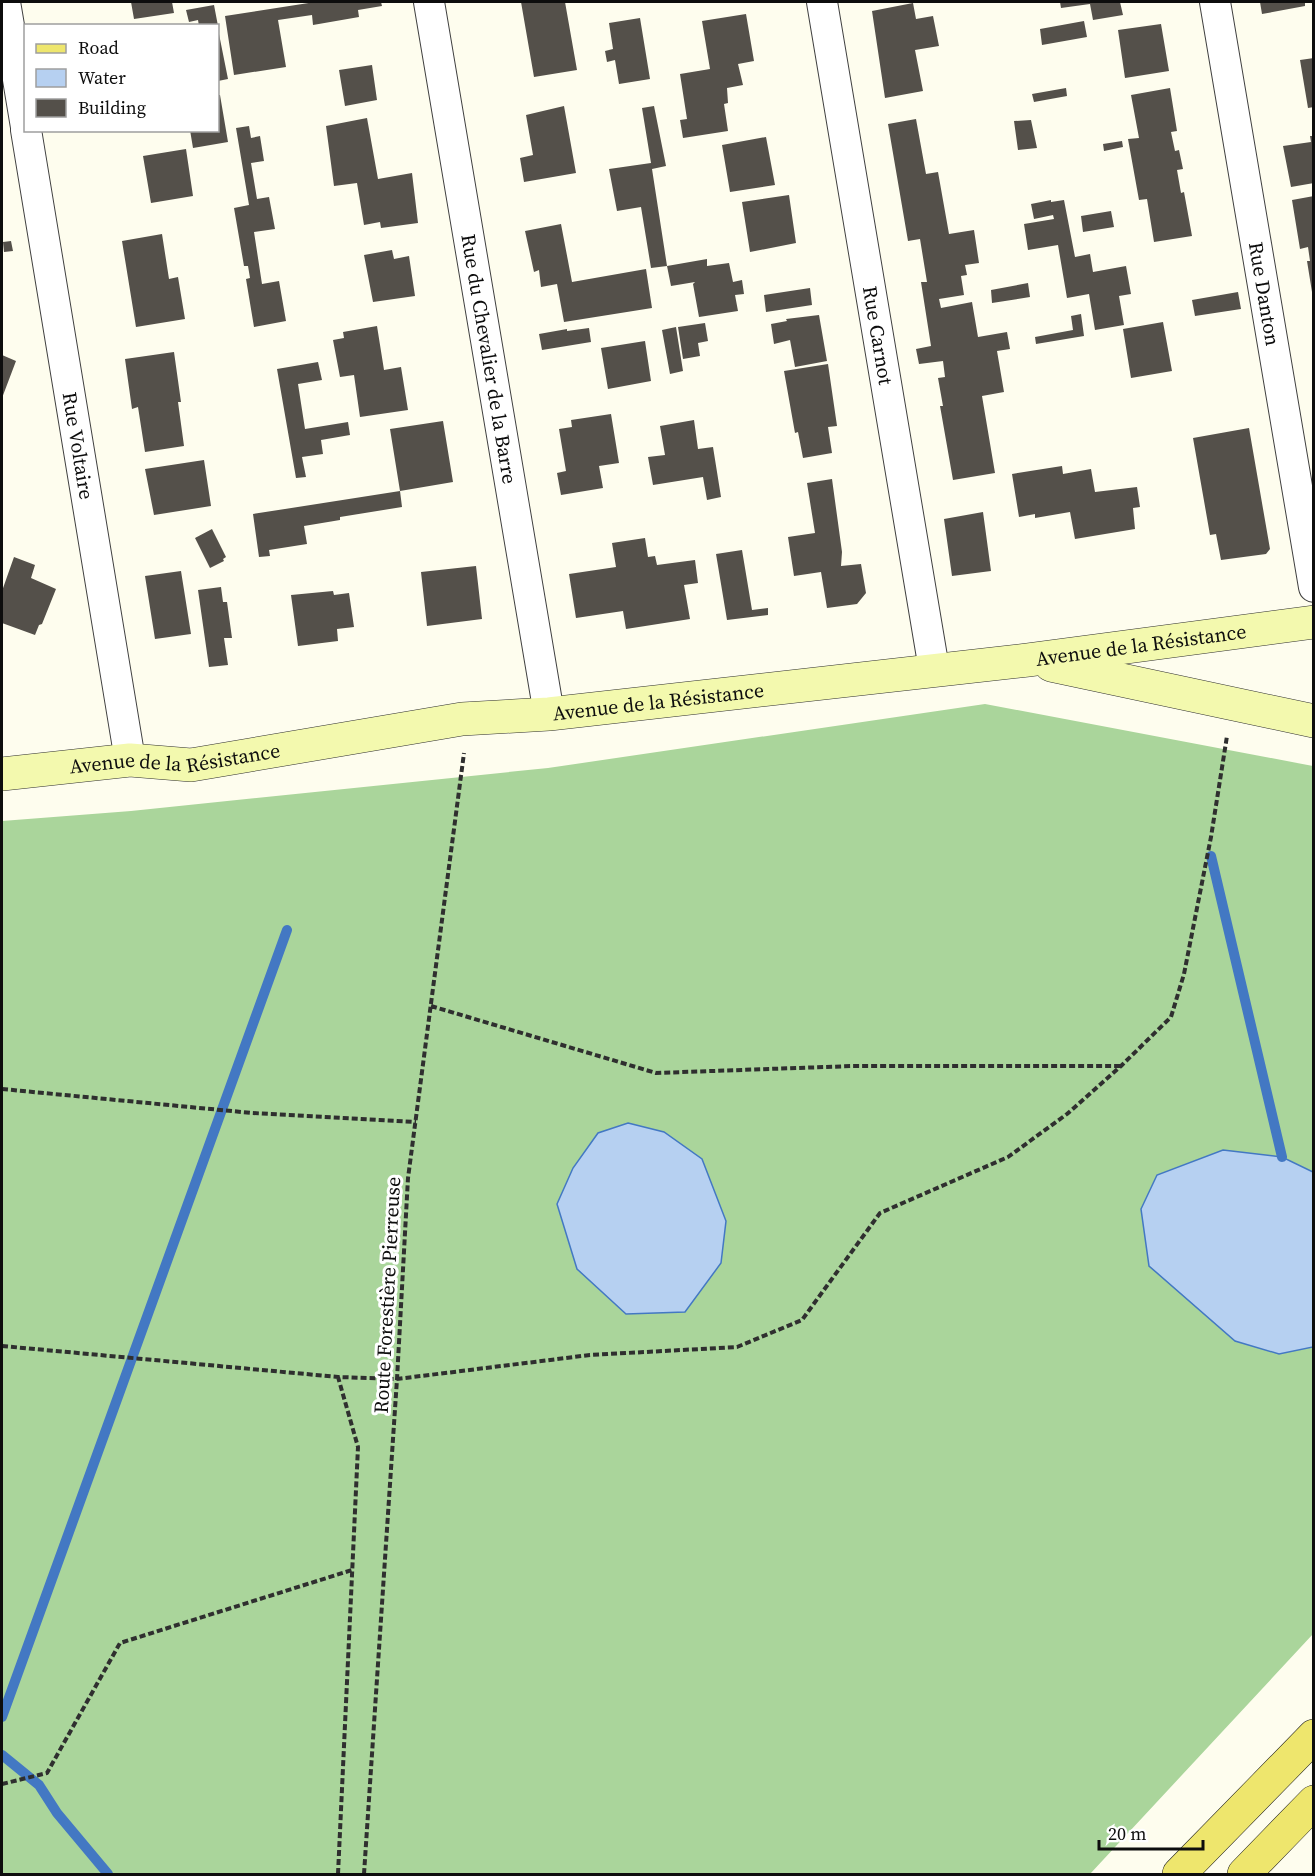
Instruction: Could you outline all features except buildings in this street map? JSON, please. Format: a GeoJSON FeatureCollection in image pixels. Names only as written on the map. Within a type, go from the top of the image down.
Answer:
{"type":"FeatureCollection","features":[{"type":"Feature","properties":{"kind":"main road","name":"Avenue de la Résistance"},"geometry":{"type":"LineString","coordinates":[[2,774],[130,760],[191,765],[462,719],[549,714],[1028,660],[1314,622]]}},
{"type":"Feature","properties":{"kind":"main road"},"geometry":{"type":"LineString","coordinates":[[1028,660],[1314,721]]}},
{"type":"Feature","properties":{"kind":"main road"},"geometry":{"type":"LineString","coordinates":[[1179,1875],[1314,1736]]}},
{"type":"Feature","properties":{"kind":"main road"},"geometry":{"type":"LineString","coordinates":[[1244,1875],[1314,1802]]}},
{"type":"Feature","properties":{"kind":"street","name":"Rue Voltaire"},"geometry":{"type":"LineString","coordinates":[[5,2],[24,117]]}},
{"type":"Feature","properties":{"kind":"street","name":"Rue du Chevalier de la Barre"},"geometry":{"type":"LineString","coordinates":[[429,2],[549,714]]}},
{"type":"Feature","properties":{"kind":"street","name":"Rue Carnot"},"geometry":{"type":"LineString","coordinates":[[822,2],[934,669]]}},
{"type":"Feature","properties":{"kind":"street","name":"Rue Danton"},"geometry":{"type":"LineString","coordinates":[[1215,2],[1314,587]]}},
{"type":"Feature","properties":{"kind":"street","name":"Rue Voltaire"},"geometry":{"type":"LineString","coordinates":[[26,132],[130,760]]}},
{"type":"Feature","properties":{"kind":"path","name":"Route Forestière Pierreuse"},"geometry":{"type":"LineString","coordinates":[[364,1875],[408,1178],[464,748],[462,719]]}},
{"type":"Feature","properties":{"kind":"path"},"geometry":{"type":"LineString","coordinates":[[2,1346],[338,1377],[397,1379],[590,1355],[737,1347],[802,1320],[880,1214],[1008,1157],[1067,1114],[1171,1017],[1184,974],[1211,837],[1228,728]]}},
{"type":"Feature","properties":{"kind":"path"},"geometry":{"type":"LineString","coordinates":[[431,1006],[656,1073],[853,1066],[1121,1065]]}},
{"type":"Feature","properties":{"kind":"path"},"geometry":{"type":"LineString","coordinates":[[2,1089],[252,1113],[416,1122]]}},
{"type":"Feature","properties":{"kind":"path"},"geometry":{"type":"LineString","coordinates":[[338,1377],[358,1447],[338,1875]]}},
{"type":"Feature","properties":{"kind":"path"},"geometry":{"type":"LineString","coordinates":[[2,1784],[47,1773],[120,1643],[352,1570]]}},
{"type":"Feature","properties":{"kind":"green space"},"geometry":{"type":"Polygon","coordinates":[[[985,704],[1313,766],[1313,1634],[1090,1874],[2,1874],[2,821],[131,811],[548,768],[985,704]]]}},
{"type":"Feature","properties":{"kind":"water"},"geometry":{"type":"Polygon","coordinates":[[[628,1123],[664,1132],[702,1159],[726,1221],[721,1263],[685,1312],[626,1314],[577,1269],[557,1204],[573,1168],[598,1133],[628,1123]]]}},
{"type":"Feature","properties":{"kind":"water"},"geometry":{"type":"Polygon","coordinates":[[[1223,1150],[1282,1157],[1313,1172],[1313,1347],[1279,1354],[1235,1341],[1149,1266],[1141,1209],[1157,1175],[1223,1150]]]}},
{"type":"Feature","properties":{"kind":"waterway"},"geometry":{"type":"LineString","coordinates":[[1211,856],[1282,1157]]}},
{"type":"Feature","properties":{"kind":"waterway"},"geometry":{"type":"LineString","coordinates":[[2,1717],[287,930]]}},
{"type":"Feature","properties":{"kind":"waterway"},"geometry":{"type":"LineString","coordinates":[[2,1755],[39,1785],[57,1813],[108,1874]]}}]}
